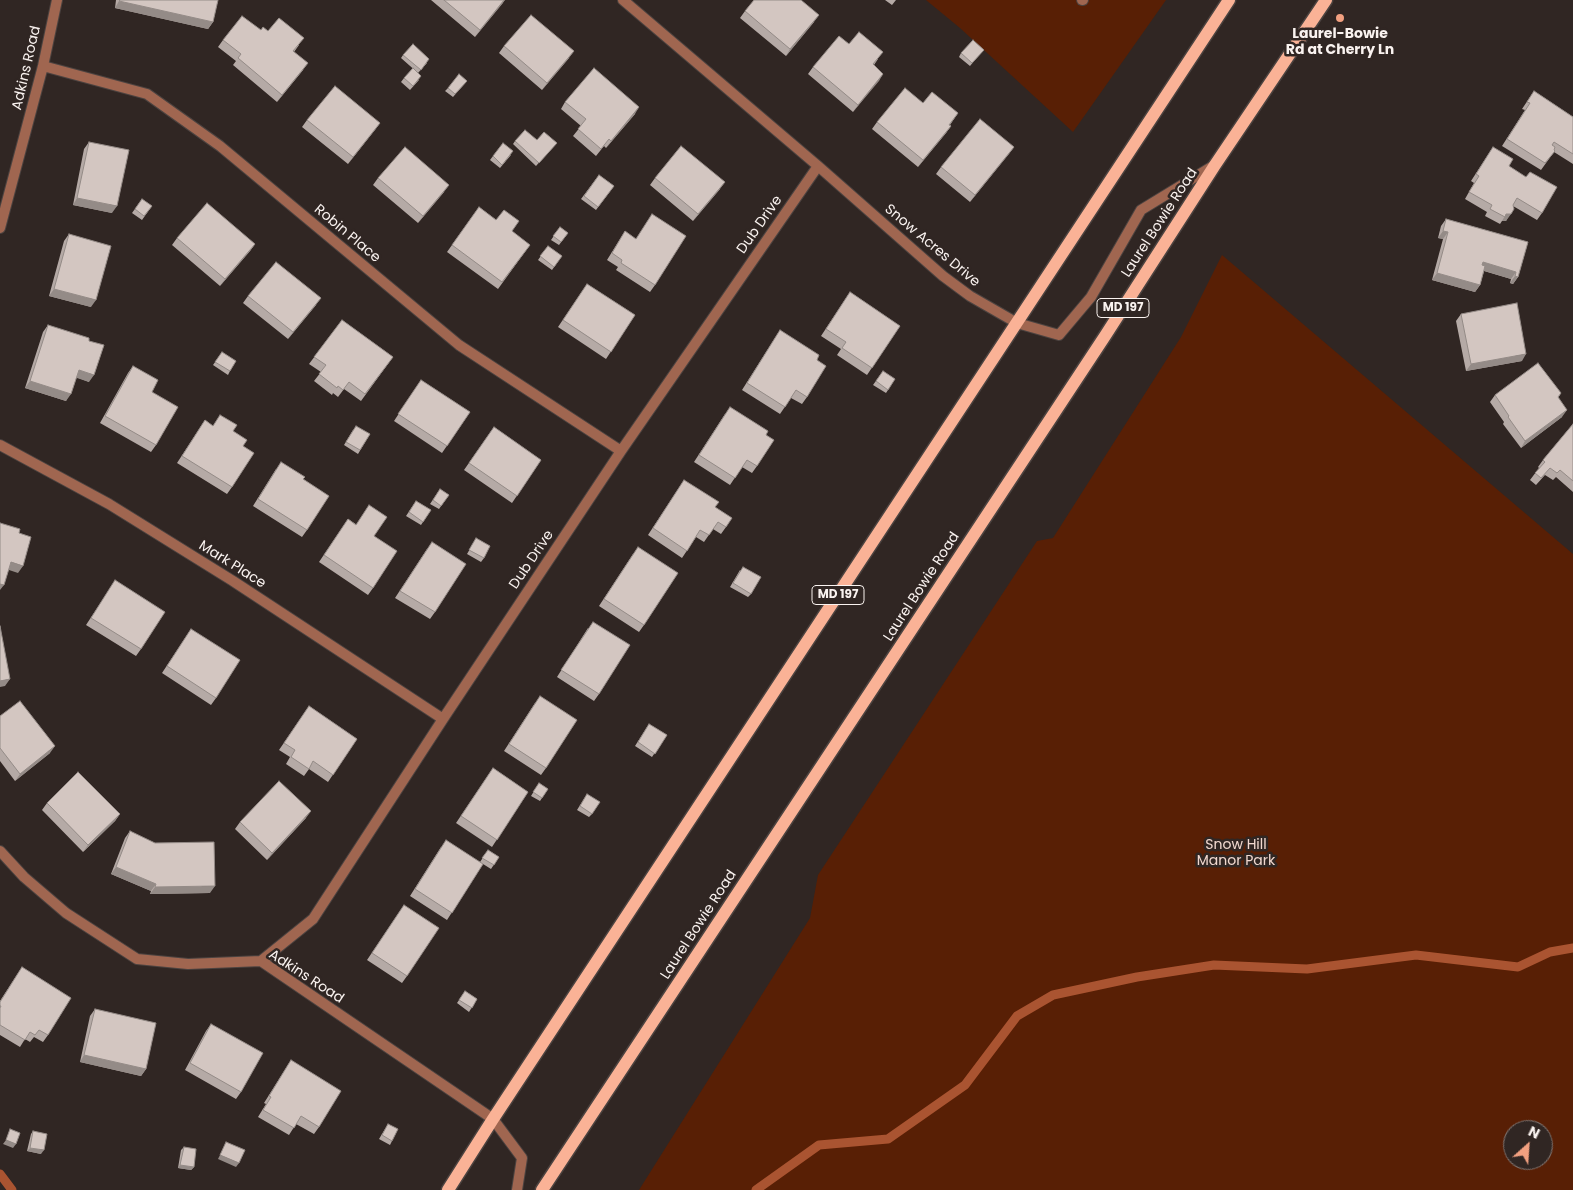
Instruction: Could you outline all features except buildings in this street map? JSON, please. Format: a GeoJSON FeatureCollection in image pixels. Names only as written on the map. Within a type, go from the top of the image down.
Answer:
{"type":"FeatureCollection","features":[{"type":"Feature","properties":{"kind":"main road","name":"MD 197"},"geometry":{"type":"LineString","coordinates":[[448,1190],[1229,0]]}},
{"type":"Feature","properties":{"kind":"main road","name":"Laurel Bowie Road"},"geometry":{"type":"LineString","coordinates":[[542,1190],[1106,336],[1215,165],[1326,0]]}},
{"type":"Feature","properties":{"kind":"street","name":"Adkins Road"},"geometry":{"type":"LineString","coordinates":[[0,228],[43,66],[57,0]]}},
{"type":"Feature","properties":{"kind":"street","name":"Snow Acres Drive"},"geometry":{"type":"LineString","coordinates":[[623,0],[818,166],[943,276],[970,296],[1017,323],[1059,335],[1091,297],[1141,210],[1215,165]]}},
{"type":"Feature","properties":{"kind":"street","name":"Robin Place"},"geometry":{"type":"LineString","coordinates":[[43,66],[147,94],[220,146],[459,345],[621,451]]}},
{"type":"Feature","properties":{"kind":"street","name":"Dub Drive"},"geometry":{"type":"LineString","coordinates":[[262,961],[313,919],[621,451],[818,166]]}},
{"type":"Feature","properties":{"kind":"street","name":"Mark Place"},"geometry":{"type":"LineString","coordinates":[[0,445],[118,509],[233,581],[443,719]]}},
{"type":"Feature","properties":{"kind":"street","name":"Adkins Road"},"geometry":{"type":"LineString","coordinates":[[0,851],[24,877],[66,913],[137,959],[188,964],[262,961],[493,1119],[522,1158],[517,1190]]}},
{"type":"Feature","properties":{"kind":"green space"},"geometry":{"type":"Polygon","coordinates":[[[926,0],[1166,0],[1073,132],[960,28],[926,0]]]}},
{"type":"Feature","properties":{"kind":"green space","name":"Snow Hill Manor Park"},"geometry":{"type":"Polygon","coordinates":[[[1222,255],[1573,554],[1573,1190],[639,1190],[810,918],[818,875],[1037,541],[1053,538],[1181,337],[1222,255]]]}},
{"type":"Feature","properties":{"kind":"waterway"},"geometry":{"type":"LineString","coordinates":[[756,1190],[819,1145],[888,1139],[965,1085],[1017,1016],[1053,995],[1137,977],[1214,965],[1307,969],[1416,955],[1518,967],[1550,952],[1573,948]]}},
{"type":"Feature","properties":{"kind":"waterway"},"geometry":{"type":"LineString","coordinates":[[0,1174],[12,1190]]}},
{"type":"Feature","properties":{"kind":"place","name":"Laurel-Bowie Rd at Cherry Ln"},"geometry":{"type":"Point","coordinates":[1340,18]}}]}
